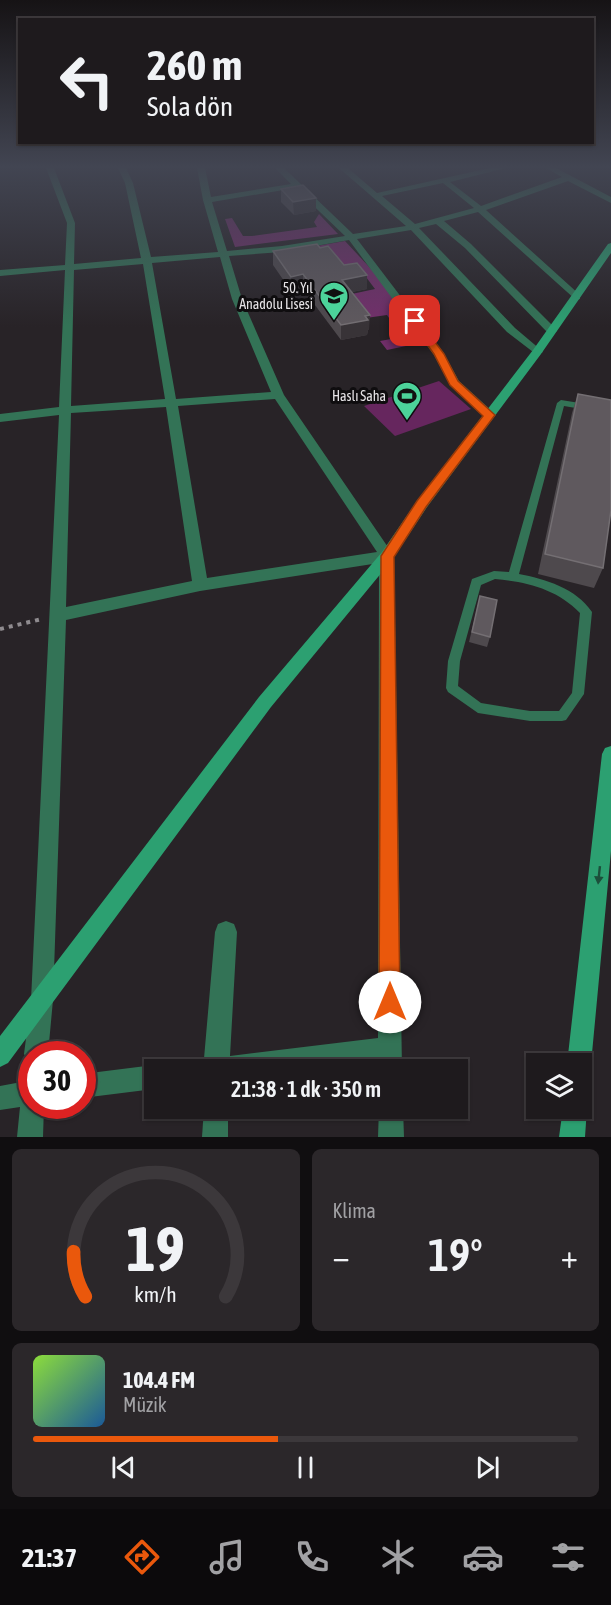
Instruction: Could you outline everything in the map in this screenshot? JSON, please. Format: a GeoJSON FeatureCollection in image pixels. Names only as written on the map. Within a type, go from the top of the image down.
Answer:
{"type":"FeatureCollection","features":[{"type":"Feature","properties":{"kind":"street"},"geometry":{"type":"LineString","coordinates":[[37,1041],[42,1000],[58,615],[70,221]]}},
{"type":"Feature","properties":{"kind":"street"},"geometry":{"type":"LineString","coordinates":[[138,221],[171,402],[200,585]]}},
{"type":"Feature","properties":{"kind":"street"},"geometry":{"type":"LineString","coordinates":[[213,221],[237,299],[278,395],[387,556],[390,1059]]}},
{"type":"Feature","properties":{"kind":"street"},"geometry":{"type":"LineString","coordinates":[[334,221],[351,237],[439,354],[454,383],[489,415]]}},
{"type":"Feature","properties":{"kind":"street"},"geometry":{"type":"LineString","coordinates":[[406,221],[511,330],[537,352]]}},
{"type":"Feature","properties":{"kind":"street"},"geometry":{"type":"LineString","coordinates":[[0,273],[282,249],[413,227],[433,221]]}},
{"type":"Feature","properties":{"kind":"street"},"geometry":{"type":"LineString","coordinates":[[438,221],[468,246],[552,331]]}},
{"type":"Feature","properties":{"kind":"street"},"geometry":{"type":"LineString","coordinates":[[493,221],[576,297]]}},
{"type":"Feature","properties":{"kind":"street"},"geometry":{"type":"LineString","coordinates":[[0,1055],[265,702],[387,556],[422,504],[537,352],[611,246]]}},
{"type":"Feature","properties":{"kind":"street"},"geometry":{"type":"LineString","coordinates":[[0,418],[66,410],[278,395]]}},
{"type":"Feature","properties":{"kind":"street"},"geometry":{"type":"LineString","coordinates":[[58,615],[200,585],[387,556]]}},
{"type":"Feature","properties":{"kind":"street"},"geometry":{"type":"LineString","coordinates":[[580,1053],[611,754]]}},
{"type":"Feature","properties":{"kind":"street"},"geometry":{"type":"LineString","coordinates":[[217,1059],[226,932]]}},
{"type":"Feature","properties":{"kind":"street"},"geometry":{"type":"LineString","coordinates":[[96,1084],[144,1078]]}},
{"type":"Feature","properties":{"kind":"street"},"geometry":{"type":"LineString","coordinates":[[0,1098],[18,1095]]}},
{"type":"Feature","properties":{"kind":"street"},"geometry":{"type":"LineString","coordinates":[[30,1137],[31,1119]]}},
{"type":"Feature","properties":{"kind":"street"},"geometry":{"type":"LineString","coordinates":[[215,1137],[216,1119]]}},
{"type":"Feature","properties":{"kind":"street"},"geometry":{"type":"LineString","coordinates":[[391,1119],[391,1137]]}},
{"type":"Feature","properties":{"kind":"street"},"geometry":{"type":"LineString","coordinates":[[572,1137],[574,1119]]}},
{"type":"Feature","properties":{"kind":"lane"},"geometry":{"type":"LineString","coordinates":[[513,576],[561,403],[611,411]]}},
{"type":"Feature","properties":{"kind":"lane"},"geometry":{"type":"LineString","coordinates":[[494,575],[513,576],[553,588],[575,598],[586,612],[578,694],[562,716],[530,716],[478,708],[452,688],[454,661],[476,582],[494,575]]}},
{"type":"Feature","properties":{"kind":"path"},"geometry":{"type":"LineString","coordinates":[[0,629],[58,615]]}},
{"type":"Feature","properties":{"kind":"shaded area"},"geometry":{"type":"Polygon","coordinates":[[[226,221],[234,221],[243,236],[317,227],[314,222],[326,221],[338,234],[235,247],[226,221]]]}},
{"type":"Feature","properties":{"kind":"shaded area"},"geometry":{"type":"Polygon","coordinates":[[[345,241],[372,270],[425,342],[387,350],[380,341],[402,337],[387,315],[366,318],[347,295],[375,289],[363,273],[277,253],[345,241]]]}},
{"type":"Feature","properties":{"kind":"shaded area","name":"Haslı Saha"},"geometry":{"type":"Polygon","coordinates":[[[439,381],[471,409],[395,436],[364,406],[439,381]]]}},
{"type":"Feature","properties":{"kind":"building"},"geometry":{"type":"Polygon","coordinates":[[[317,244],[320,248],[328,246],[344,265],[357,263],[367,275],[342,280],[370,315],[365,316],[368,320],[341,325],[303,274],[291,277],[273,251],[317,244]]]}},
{"type":"Feature","properties":{"kind":"building"},"geometry":{"type":"Polygon","coordinates":[[[578,394],[611,400],[611,510],[603,568],[545,554],[578,394]]]}},
{"type":"Feature","properties":{"kind":"building"},"geometry":{"type":"Polygon","coordinates":[[[480,596],[497,600],[490,637],[472,632],[480,596]]]}},
{"type":"Feature","properties":{"kind":"place","name":"50. Yıl Anadolu Lisesi"},"geometry":{"type":"Point","coordinates":[334,322]}},
{"type":"Feature","properties":{"kind":"place","name":"Haslı Saha"},"geometry":{"type":"Point","coordinates":[407,422]}},
{"type":"Feature","properties":{"kind":"route"},"geometry":{"type":"LineString","coordinates":[[390,1002],[387,556],[422,504],[489,415],[454,383],[439,354],[415,321]]}}]}
